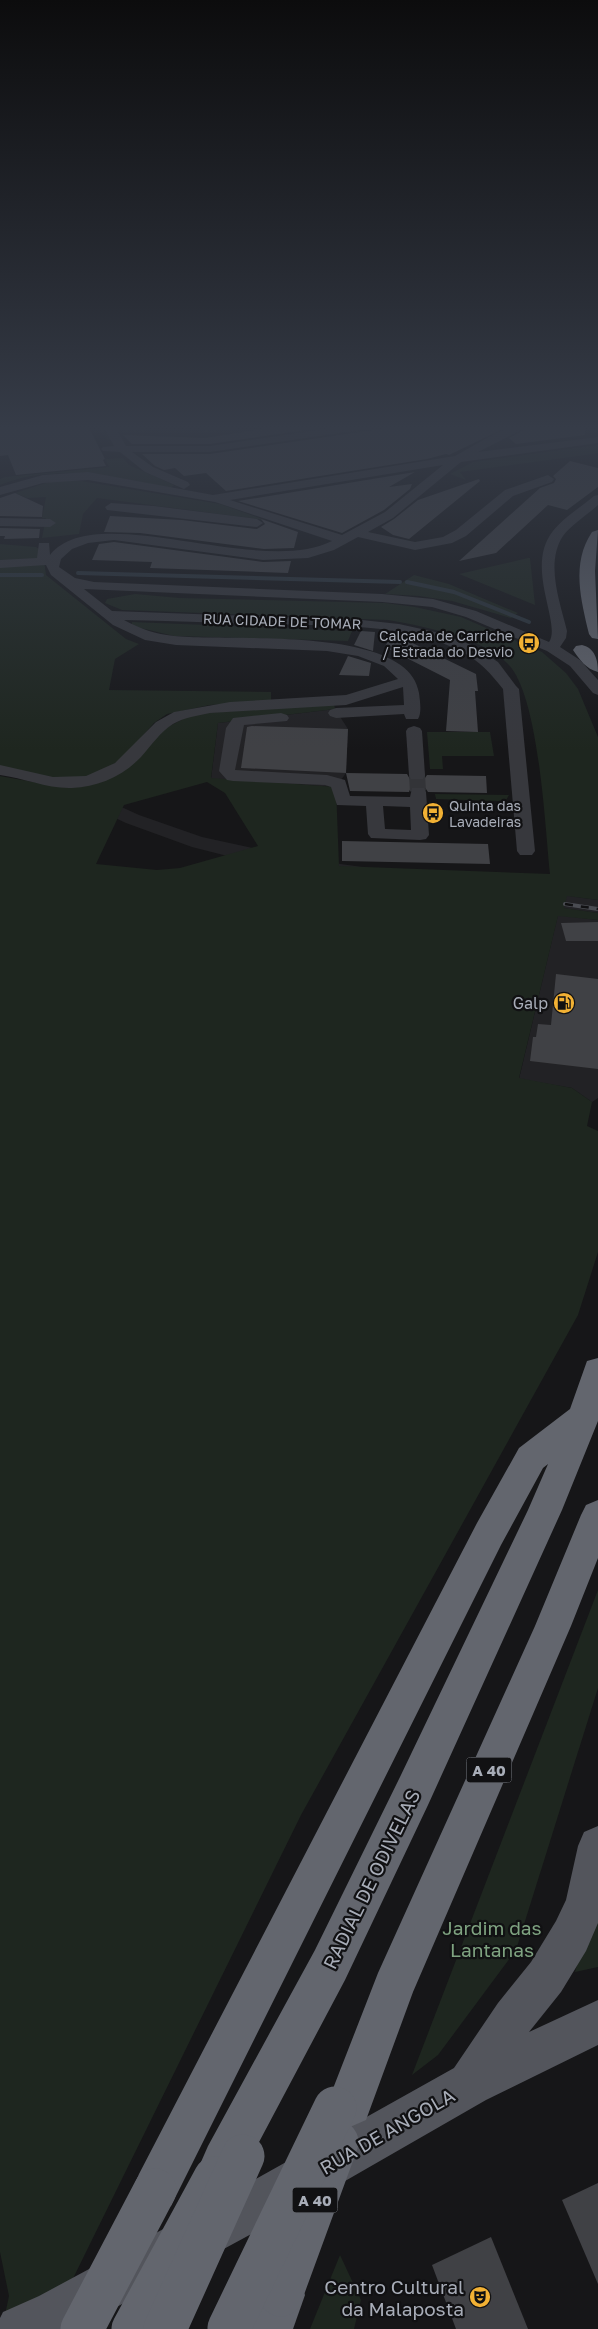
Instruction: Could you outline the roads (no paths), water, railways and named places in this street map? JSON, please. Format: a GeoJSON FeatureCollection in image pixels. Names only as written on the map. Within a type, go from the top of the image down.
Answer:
{"type":"FeatureCollection","features":[{"type":"Feature","properties":{"kind":"highway"},"geometry":{"type":"LineString","coordinates":[[598,534],[592,543],[588,558],[587,582],[598,634]]}},
{"type":"Feature","properties":{"kind":"highway"},"geometry":{"type":"LineString","coordinates":[[582,650],[588,660],[598,667]]}},
{"type":"Feature","properties":{"kind":"highway","name":"RADIAL DE ODIVELAS"},"geometry":{"type":"LineString","coordinates":[[133,2329],[233,2159],[330,1965],[545,1510],[584,1416],[598,1370]]}},
{"type":"Feature","properties":{"kind":"highway"},"geometry":{"type":"LineString","coordinates":[[82,2329],[494,1526],[531,1458],[584,1416]]}},
{"type":"Feature","properties":{"kind":"highway","name":"A 40"},"geometry":{"type":"LineString","coordinates":[[252,2320],[393,1988],[584,1552],[598,1515]]}},
{"type":"Feature","properties":{"kind":"highway"},"geometry":{"type":"LineString","coordinates":[[252,2320],[343,2106]]}},
{"type":"Feature","properties":{"kind":"highway"},"geometry":{"type":"LineString","coordinates":[[165,2329],[233,2159]]}},
{"type":"Feature","properties":{"kind":"main road"},"geometry":{"type":"LineString","coordinates":[[470,2084],[513,2018],[546,1977],[571,1936],[586,1902],[598,1846]]}},
{"type":"Feature","properties":{"kind":"main road","name":"RUA DE ANGOLA"},"geometry":{"type":"LineString","coordinates":[[20,2329],[56,2313],[262,2202],[470,2084],[598,2022]]}},
{"type":"Feature","properties":{"kind":"street"},"geometry":{"type":"LineString","coordinates":[[320,533],[343,540]]}},
{"type":"Feature","properties":{"kind":"street"},"geometry":{"type":"LineString","coordinates":[[417,775],[408,680],[400,670],[376,658],[332,647],[162,640],[130,629],[57,575],[52,564],[59,554],[77,543],[103,536],[124,536],[276,556],[308,554],[356,533],[415,546],[447,540],[461,533]]}},
{"type":"Feature","properties":{"kind":"street"},"geometry":{"type":"LineString","coordinates":[[552,648],[559,638],[560,631],[549,586],[548,551],[558,533]]}},
{"type":"Feature","properties":{"kind":"street"},"geometry":{"type":"LineString","coordinates":[[0,564],[43,562],[44,546]]}},
{"type":"Feature","properties":{"kind":"street"},"geometry":{"type":"LineString","coordinates":[[57,575],[78,584],[417,601],[471,614],[552,648],[576,663],[598,690]]}},
{"type":"Feature","properties":{"kind":"street"},"geometry":{"type":"LineString","coordinates":[[104,610],[95,600],[100,596],[140,588]]}},
{"type":"Feature","properties":{"kind":"street","name":"RUA CIDADE DE TOMAR"},"geometry":{"type":"LineString","coordinates":[[104,610],[380,626],[427,634],[446,640],[480,656],[492,664],[505,677],[511,689],[526,851]]}},
{"type":"Feature","properties":{"kind":"street"},"geometry":{"type":"LineString","coordinates":[[140,648],[376,658]]}},
{"type":"Feature","properties":{"kind":"street"},"geometry":{"type":"LineString","coordinates":[[0,770],[55,782],[85,782],[102,777],[126,762],[150,734],[174,716],[234,706],[345,700],[388,688],[408,680]]}},
{"type":"Feature","properties":{"kind":"street"},"geometry":{"type":"LineString","coordinates":[[374,801],[377,834],[420,835],[418,797],[374,801],[343,801],[339,784],[327,780],[233,776],[227,771],[234,728],[239,722],[349,712],[413,719]]}},
{"type":"Feature","properties":{"kind":"waterway"},"geometry":{"type":"LineString","coordinates":[[78,573],[400,582]]}},
{"type":"Feature","properties":{"kind":"waterway"},"geometry":{"type":"LineString","coordinates":[[0,575],[42,575]]}},
{"type":"Feature","properties":{"kind":"waterway"},"geometry":{"type":"LineString","coordinates":[[407,582],[454,592],[529,622]]}},
{"type":"Feature","properties":{"kind":"tunnel"},"geometry":{"type":"LineString","coordinates":[[417,775],[418,792]]}},
{"type":"Feature","properties":{"kind":"railway"},"geometry":{"type":"LineString","coordinates":[[565,904],[598,909]]}},
{"type":"Feature","properties":{"kind":"place","name":"Calçada de Carriche / Estrada do Desvio"},"geometry":{"type":"Point","coordinates":[529,643]}},
{"type":"Feature","properties":{"kind":"place","name":"Quinta das Lavadeiras"},"geometry":{"type":"Point","coordinates":[433,813]}},
{"type":"Feature","properties":{"kind":"place","name":"Galp"},"geometry":{"type":"Point","coordinates":[564,1003]}},
{"type":"Feature","properties":{"kind":"place","name":"Centro Cultural da Malaposta"},"geometry":{"type":"Point","coordinates":[480,2297]}},
{"type":"Feature","properties":{"kind":"park label","name":"Jardim das Lantanas"},"geometry":{"type":"Point","coordinates":[492,1938]}}]}
